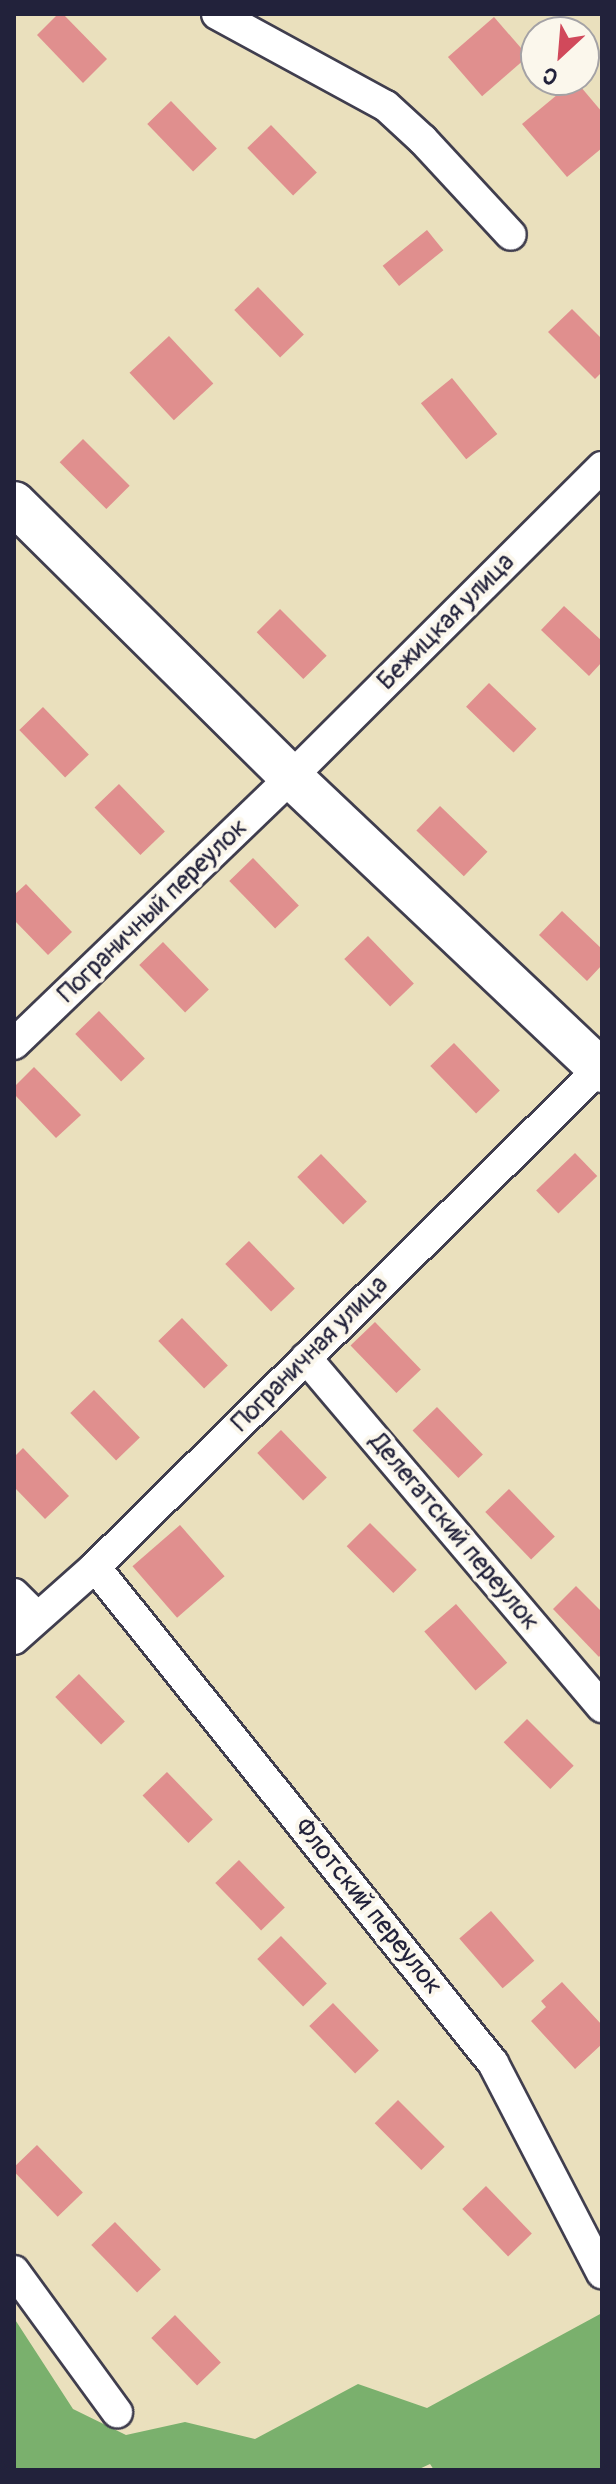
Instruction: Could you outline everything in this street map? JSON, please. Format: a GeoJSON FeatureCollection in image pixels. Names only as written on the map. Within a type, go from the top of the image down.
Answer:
{"type":"FeatureCollection","features":[{"type":"Feature","properties":{"kind":"street"},"geometry":{"type":"LineString","coordinates":[[217,14],[386,106],[423,140],[511,235]]}},
{"type":"Feature","properties":{"kind":"street","name":"Бежицкая улица"},"geometry":{"type":"LineString","coordinates":[[291,777],[602,467]]}},
{"type":"Feature","properties":{"kind":"street"},"geometry":{"type":"LineString","coordinates":[[14,503],[291,777],[601,1069]]}},
{"type":"Feature","properties":{"kind":"street","name":"Пограничный переулок"},"geometry":{"type":"LineString","coordinates":[[14,1044],[291,777]]}},
{"type":"Feature","properties":{"kind":"street","name":"Пограничная улица"},"geometry":{"type":"LineString","coordinates":[[14,1639],[36,1616],[95,1567],[601,1069]]}},
{"type":"Feature","properties":{"kind":"street","name":"Делегатский переулок"},"geometry":{"type":"LineString","coordinates":[[306,1358],[602,1707]]}},
{"type":"Feature","properties":{"kind":"street","name":"Флотский переулок"},"geometry":{"type":"LineString","coordinates":[[95,1567],[493,2063],[602,2273]]}},
{"type":"Feature","properties":{"kind":"street"},"geometry":{"type":"LineString","coordinates":[[14,1594],[36,1616]]}},
{"type":"Feature","properties":{"kind":"street"},"geometry":{"type":"LineString","coordinates":[[14,2271],[117,2412]]}},
{"type":"Feature","properties":{"kind":"green space"},"geometry":{"type":"Polygon","coordinates":[[[602,2313],[602,2470],[434,2470],[430,2464],[417,2470],[14,2470],[14,2318],[73,2409],[126,2435],[185,2422],[255,2439],[358,2384],[427,2408],[602,2313]]]}},
{"type":"Feature","properties":{"kind":"building"},"geometry":{"type":"Polygon","coordinates":[[[58,14],[63,14],[107,59],[83,83],[37,35],[58,14]]]}},
{"type":"Feature","properties":{"kind":"building"},"geometry":{"type":"Polygon","coordinates":[[[494,17],[520,47],[520,63],[482,96],[448,57],[494,17]]]}},
{"type":"Feature","properties":{"kind":"building"},"geometry":{"type":"Polygon","coordinates":[[[556,96],[588,96],[602,112],[602,148],[567,177],[522,124],[556,96]]]}},
{"type":"Feature","properties":{"kind":"building"},"geometry":{"type":"Polygon","coordinates":[[[171,101],[217,148],[193,171],[147,124],[171,101]]]}},
{"type":"Feature","properties":{"kind":"building"},"geometry":{"type":"Polygon","coordinates":[[[271,125],[317,172],[293,195],[247,148],[271,125]]]}},
{"type":"Feature","properties":{"kind":"building"},"geometry":{"type":"Polygon","coordinates":[[[427,230],[443,250],[399,286],[383,266],[427,230]]]}},
{"type":"Feature","properties":{"kind":"building"},"geometry":{"type":"Polygon","coordinates":[[[258,287],[304,334],[280,357],[234,310],[258,287]]]}},
{"type":"Feature","properties":{"kind":"building"},"geometry":{"type":"Polygon","coordinates":[[[572,309],[602,339],[602,372],[595,379],[548,332],[572,309]]]}},
{"type":"Feature","properties":{"kind":"building"},"geometry":{"type":"Polygon","coordinates":[[[169,336],[213,384],[174,420],[130,373],[169,336]]]}},
{"type":"Feature","properties":{"kind":"building"},"geometry":{"type":"Polygon","coordinates":[[[452,378],[497,434],[466,459],[421,403],[452,378]]]}},
{"type":"Feature","properties":{"kind":"building"},"geometry":{"type":"Polygon","coordinates":[[[83,439],[130,486],[106,509],[60,462],[83,439]]]}},
{"type":"Feature","properties":{"kind":"building"},"geometry":{"type":"Polygon","coordinates":[[[564,606],[602,641],[602,662],[589,676],[541,630],[564,606]]]}},
{"type":"Feature","properties":{"kind":"building"},"geometry":{"type":"Polygon","coordinates":[[[280,609],[327,656],[303,679],[257,632],[280,609]]]}},
{"type":"Feature","properties":{"kind":"building"},"geometry":{"type":"Polygon","coordinates":[[[489,683],[536,729],[514,753],[466,707],[489,683]]]}},
{"type":"Feature","properties":{"kind":"building"},"geometry":{"type":"Polygon","coordinates":[[[43,707],[89,754],[65,777],[19,730],[43,707]]]}},
{"type":"Feature","properties":{"kind":"building"},"geometry":{"type":"Polygon","coordinates":[[[119,784],[165,831],[140,855],[95,808],[119,784]]]}},
{"type":"Feature","properties":{"kind":"building"},"geometry":{"type":"Polygon","coordinates":[[[440,806],[487,852],[464,876],[416,830],[440,806]]]}},
{"type":"Feature","properties":{"kind":"building"},"geometry":{"type":"Polygon","coordinates":[[[253,858],[299,905],[275,928],[229,881],[253,858]]]}},
{"type":"Feature","properties":{"kind":"building"},"geometry":{"type":"Polygon","coordinates":[[[26,884],[72,932],[48,955],[14,920],[14,895],[26,884]]]}},
{"type":"Feature","properties":{"kind":"building"},"geometry":{"type":"Polygon","coordinates":[[[562,911],[602,949],[602,965],[587,981],[539,935],[562,911]]]}},
{"type":"Feature","properties":{"kind":"building"},"geometry":{"type":"Polygon","coordinates":[[[368,936],[414,983],[390,1006],[344,959],[368,936]]]}},
{"type":"Feature","properties":{"kind":"building"},"geometry":{"type":"Polygon","coordinates":[[[163,942],[209,989],[185,1012],[139,965],[163,942]]]}},
{"type":"Feature","properties":{"kind":"building"},"geometry":{"type":"Polygon","coordinates":[[[99,1011],[145,1058],[121,1081],[75,1034],[99,1011]]]}},
{"type":"Feature","properties":{"kind":"building"},"geometry":{"type":"Polygon","coordinates":[[[454,1043],[500,1090],[476,1113],[430,1066],[454,1043]]]}},
{"type":"Feature","properties":{"kind":"building"},"geometry":{"type":"Polygon","coordinates":[[[34,1067],[81,1115],[56,1138],[14,1094],[14,1087],[34,1067]]]}},
{"type":"Feature","properties":{"kind":"building"},"geometry":{"type":"Polygon","coordinates":[[[575,1153],[597,1176],[558,1214],[536,1191],[575,1153]]]}},
{"type":"Feature","properties":{"kind":"building"},"geometry":{"type":"Polygon","coordinates":[[[321,1154],[367,1201],[343,1224],[297,1177],[321,1154]]]}},
{"type":"Feature","properties":{"kind":"building"},"geometry":{"type":"Polygon","coordinates":[[[249,1241],[295,1288],[271,1311],[225,1264],[249,1241]]]}},
{"type":"Feature","properties":{"kind":"building"},"geometry":{"type":"Polygon","coordinates":[[[182,1318],[228,1365],[204,1388],[158,1341],[182,1318]]]}},
{"type":"Feature","properties":{"kind":"building"},"geometry":{"type":"Polygon","coordinates":[[[375,1322],[421,1369],[396,1393],[351,1346],[375,1322]]]}},
{"type":"Feature","properties":{"kind":"building"},"geometry":{"type":"Polygon","coordinates":[[[94,1390],[140,1437],[116,1460],[70,1413],[94,1390]]]}},
{"type":"Feature","properties":{"kind":"building"},"geometry":{"type":"Polygon","coordinates":[[[437,1407],[483,1454],[458,1478],[413,1431],[437,1407]]]}},
{"type":"Feature","properties":{"kind":"building"},"geometry":{"type":"Polygon","coordinates":[[[281,1430],[327,1477],[303,1500],[257,1453],[281,1430]]]}},
{"type":"Feature","properties":{"kind":"building"},"geometry":{"type":"Polygon","coordinates":[[[23,1448],[69,1496],[45,1519],[14,1487],[14,1457],[23,1448]]]}},
{"type":"Feature","properties":{"kind":"building"},"geometry":{"type":"Polygon","coordinates":[[[509,1489],[555,1536],[531,1559],[485,1512],[509,1489]]]}},
{"type":"Feature","properties":{"kind":"building"},"geometry":{"type":"Polygon","coordinates":[[[370,1523],[417,1570],[393,1593],[347,1546],[370,1523]]]}},
{"type":"Feature","properties":{"kind":"building"},"geometry":{"type":"Polygon","coordinates":[[[180,1525],[225,1576],[177,1618],[132,1566],[180,1525]]]}},
{"type":"Feature","properties":{"kind":"building"},"geometry":{"type":"Polygon","coordinates":[[[576,1586],[602,1612],[602,1653],[599,1657],[553,1609],[576,1586]]]}},
{"type":"Feature","properties":{"kind":"building"},"geometry":{"type":"Polygon","coordinates":[[[456,1604],[507,1663],[475,1690],[424,1632],[456,1604]]]}},
{"type":"Feature","properties":{"kind":"building"},"geometry":{"type":"Polygon","coordinates":[[[79,1674],[125,1721],[101,1744],[55,1697],[79,1674]]]}},
{"type":"Feature","properties":{"kind":"building"},"geometry":{"type":"Polygon","coordinates":[[[527,1719],[574,1766],[550,1789],[504,1742],[527,1719]]]}},
{"type":"Feature","properties":{"kind":"building"},"geometry":{"type":"Polygon","coordinates":[[[167,1772],[213,1819],[188,1843],[143,1796],[167,1772]]]}},
{"type":"Feature","properties":{"kind":"building"},"geometry":{"type":"Polygon","coordinates":[[[239,1860],[285,1907],[261,1930],[215,1883],[239,1860]]]}},
{"type":"Feature","properties":{"kind":"building"},"geometry":{"type":"Polygon","coordinates":[[[491,1911],[534,1961],[503,1988],[459,1939],[491,1911]]]}},
{"type":"Feature","properties":{"kind":"building"},"geometry":{"type":"Polygon","coordinates":[[[281,1936],[327,1983],[303,2006],[257,1959],[281,1936]]]}},
{"type":"Feature","properties":{"kind":"building"},"geometry":{"type":"Polygon","coordinates":[[[562,1982],[602,2025],[602,2044],[575,2069],[531,2021],[546,2007],[541,2001],[562,1982]]]}},
{"type":"Feature","properties":{"kind":"building"},"geometry":{"type":"Polygon","coordinates":[[[333,2003],[379,2050],[355,2073],[309,2026],[333,2003]]]}},
{"type":"Feature","properties":{"kind":"building"},"geometry":{"type":"Polygon","coordinates":[[[398,2100],[445,2147],[421,2170],[375,2123],[398,2100]]]}},
{"type":"Feature","properties":{"kind":"building"},"geometry":{"type":"Polygon","coordinates":[[[37,2145],[83,2192],[58,2217],[14,2172],[14,2167],[37,2145]]]}},
{"type":"Feature","properties":{"kind":"building"},"geometry":{"type":"Polygon","coordinates":[[[486,2186],[532,2233],[508,2256],[462,2209],[486,2186]]]}},
{"type":"Feature","properties":{"kind":"building"},"geometry":{"type":"Polygon","coordinates":[[[115,2222],[161,2269],[137,2292],[91,2245],[115,2222]]]}},
{"type":"Feature","properties":{"kind":"building"},"geometry":{"type":"Polygon","coordinates":[[[175,2315],[221,2362],[197,2385],[151,2338],[175,2315]]]}}]}
